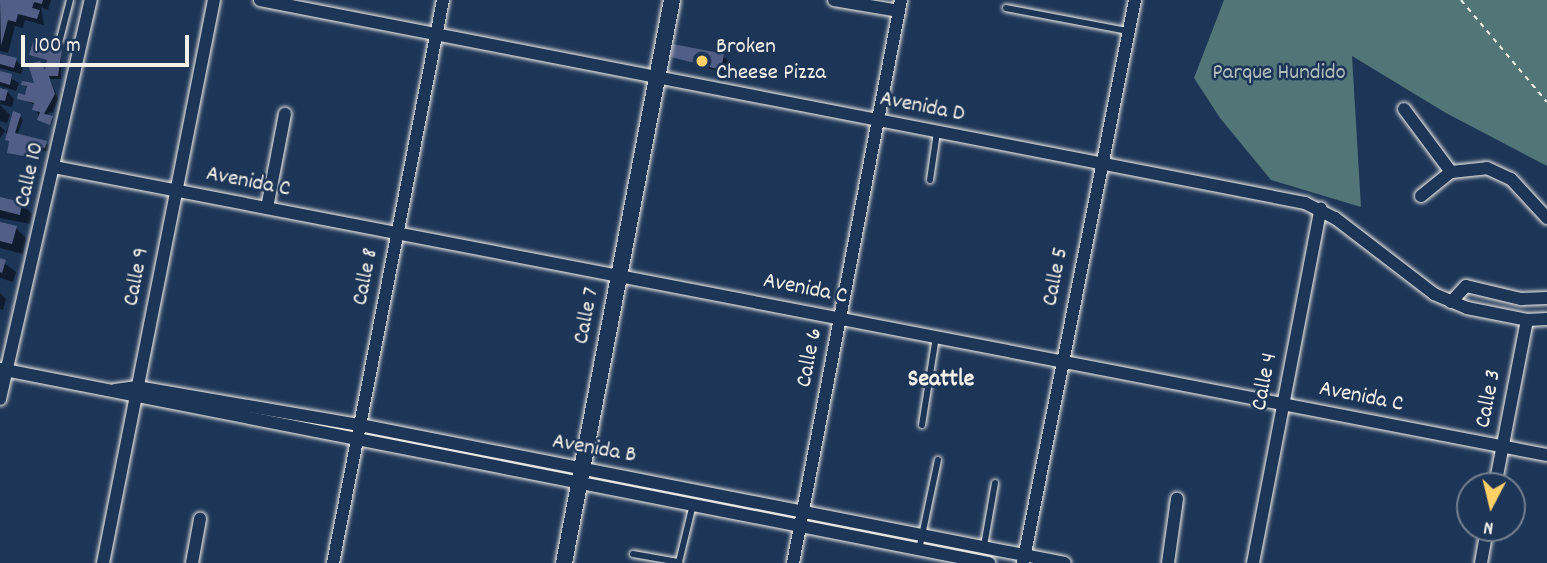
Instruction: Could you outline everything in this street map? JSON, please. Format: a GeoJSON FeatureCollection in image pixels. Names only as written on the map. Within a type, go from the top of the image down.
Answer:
{"type":"FeatureCollection","features":[{"type":"Feature","properties":{"kind":"street","name":"Calle 10"},"geometry":{"type":"LineString","coordinates":[[0,399],[3,369],[54,167],[91,0]]}},
{"type":"Feature","properties":{"kind":"street","name":"Calle 9"},"geometry":{"type":"LineString","coordinates":[[103,563],[214,0]]}},
{"type":"Feature","properties":{"kind":"street","name":"Avenida D"},"geometry":{"type":"LineString","coordinates":[[260,0],[1321,208],[1411,278],[1451,302],[1527,320],[1547,319]]}},
{"type":"Feature","properties":{"kind":"street","name":"Calle 8"},"geometry":{"type":"LineString","coordinates":[[333,563],[443,0]]}},
{"type":"Feature","properties":{"kind":"street","name":"Calle 7"},"geometry":{"type":"LineString","coordinates":[[564,563],[672,0]]}},
{"type":"Feature","properties":{"kind":"street"},"geometry":{"type":"LineString","coordinates":[[834,0],[900,6]]}},
{"type":"Feature","properties":{"kind":"street","name":"Calle 5"},"geometry":{"type":"LineString","coordinates":[[1023,559],[1135,0]]}},
{"type":"Feature","properties":{"kind":"street","name":"Calle 6"},"geometry":{"type":"LineString","coordinates":[[793,563],[900,6]]}},
{"type":"Feature","properties":{"kind":"street"},"geometry":{"type":"LineString","coordinates":[[1404,109],[1451,172]]}},
{"type":"Feature","properties":{"kind":"street"},"geometry":{"type":"LineString","coordinates":[[267,208],[285,114]]}},
{"type":"Feature","properties":{"kind":"street","name":"Avenida C"},"geometry":{"type":"LineString","coordinates":[[54,167],[1547,455]]}},
{"type":"Feature","properties":{"kind":"street"},"geometry":{"type":"LineString","coordinates":[[1421,195],[1451,172],[1499,171],[1547,218]]}},
{"type":"Feature","properties":{"kind":"street","name":"Calle 4"},"geometry":{"type":"LineString","coordinates":[[1253,563],[1321,208]]}},
{"type":"Feature","properties":{"kind":"street"},"geometry":{"type":"LineString","coordinates":[[1451,302],[1466,286],[1521,299],[1547,299]]}},
{"type":"Feature","properties":{"kind":"street","name":"Calle 3"},"geometry":{"type":"LineString","coordinates":[[1498,472],[1527,320]]}},
{"type":"Feature","properties":{"kind":"street","name":"Avenida B"},"geometry":{"type":"LineString","coordinates":[[3,369],[205,406],[357,439],[451,450]]}},
{"type":"Feature","properties":{"kind":"street","name":"Avenida B"},"geometry":{"type":"LineString","coordinates":[[205,406],[360,425],[451,450],[581,476],[692,506],[989,563]]}},
{"type":"Feature","properties":{"kind":"street","name":"Avenida B"},"geometry":{"type":"LineString","coordinates":[[581,476],[695,488],[984,547],[1023,559],[1065,563]]}},
{"type":"Feature","properties":{"kind":"street"},"geometry":{"type":"LineString","coordinates":[[1168,563],[1177,499]]}},
{"type":"Feature","properties":{"kind":"street"},"geometry":{"type":"LineString","coordinates":[[192,563],[200,519]]}},
{"type":"Feature","properties":{"kind":"street"},"geometry":{"type":"LineString","coordinates":[[1481,563],[1485,542]]}},
{"type":"Feature","properties":{"kind":"lane"},"geometry":{"type":"LineString","coordinates":[[60,39],[70,0]]}},
{"type":"Feature","properties":{"kind":"lane"},"geometry":{"type":"LineString","coordinates":[[1006,8],[1129,32]]}},
{"type":"Feature","properties":{"kind":"lane"},"geometry":{"type":"LineString","coordinates":[[930,180],[937,132]]}},
{"type":"Feature","properties":{"kind":"lane"},"geometry":{"type":"LineString","coordinates":[[922,425],[936,337]]}},
{"type":"Feature","properties":{"kind":"lane"},"geometry":{"type":"LineString","coordinates":[[919,550],[938,460]]}},
{"type":"Feature","properties":{"kind":"lane"},"geometry":{"type":"LineString","coordinates":[[984,547],[995,482]]}},
{"type":"Feature","properties":{"kind":"lane"},"geometry":{"type":"LineString","coordinates":[[633,554],[679,562],[695,488]]}},
{"type":"Feature","properties":{"kind":"path"},"geometry":{"type":"LineString","coordinates":[[1461,0],[1547,102]]}},
{"type":"Feature","properties":{"kind":"green space","name":"Parque Hundido"},"geometry":{"type":"Polygon","coordinates":[[[1224,0],[1547,0],[1547,166],[1446,113],[1352,56],[1361,207],[1271,180],[1220,118],[1194,78],[1224,0]]]}},
{"type":"Feature","properties":{"kind":"building"},"geometry":{"type":"Polygon","coordinates":[[[0,0],[43,0],[42,4],[34,2],[32,8],[40,10],[37,19],[18,14],[16,22],[8,20],[1,46],[0,0]]]}},
{"type":"Feature","properties":{"kind":"building"},"geometry":{"type":"Polygon","coordinates":[[[33,42],[62,50],[58,76],[49,76],[55,94],[44,114],[53,116],[50,125],[37,120],[40,112],[32,110],[34,103],[17,99],[18,93],[25,95],[27,86],[21,85],[22,81],[34,83],[28,64],[40,61],[45,70],[47,60],[29,55],[33,42]]]}},
{"type":"Feature","properties":{"kind":"building","name":"Broken Cheese Pizza"},"geometry":{"type":"Polygon","coordinates":[[[673,44],[724,54],[721,70],[671,57],[673,44]]]}},
{"type":"Feature","properties":{"kind":"building"},"geometry":{"type":"Polygon","coordinates":[[[0,54],[17,58],[14,68],[0,64],[0,54]]]}},
{"type":"Feature","properties":{"kind":"building"},"geometry":{"type":"Polygon","coordinates":[[[0,71],[12,74],[10,85],[0,82],[0,71]]]}},
{"type":"Feature","properties":{"kind":"building"},"geometry":{"type":"Polygon","coordinates":[[[0,88],[8,90],[5,101],[0,100],[0,88]]]}},
{"type":"Feature","properties":{"kind":"building"},"geometry":{"type":"Polygon","coordinates":[[[13,111],[21,114],[15,133],[47,141],[45,148],[35,146],[33,158],[7,153],[9,141],[5,140],[13,111]]]}},
{"type":"Feature","properties":{"kind":"building"},"geometry":{"type":"Polygon","coordinates":[[[0,197],[22,202],[20,215],[0,210],[0,197]]]}},
{"type":"Feature","properties":{"kind":"building"},"geometry":{"type":"Polygon","coordinates":[[[0,222],[17,226],[12,244],[0,241],[0,222]]]}},
{"type":"Feature","properties":{"kind":"building"},"geometry":{"type":"Polygon","coordinates":[[[0,258],[6,260],[2,273],[0,272],[0,258]]]}},
{"type":"Feature","properties":{"kind":"place","name":"Broken Cheese Pizza"},"geometry":{"type":"Point","coordinates":[702,61]}},
{"type":"Feature","properties":{"kind":"district","name":"Seattle"},"geometry":{"type":"Point","coordinates":[941,381]}}]}
